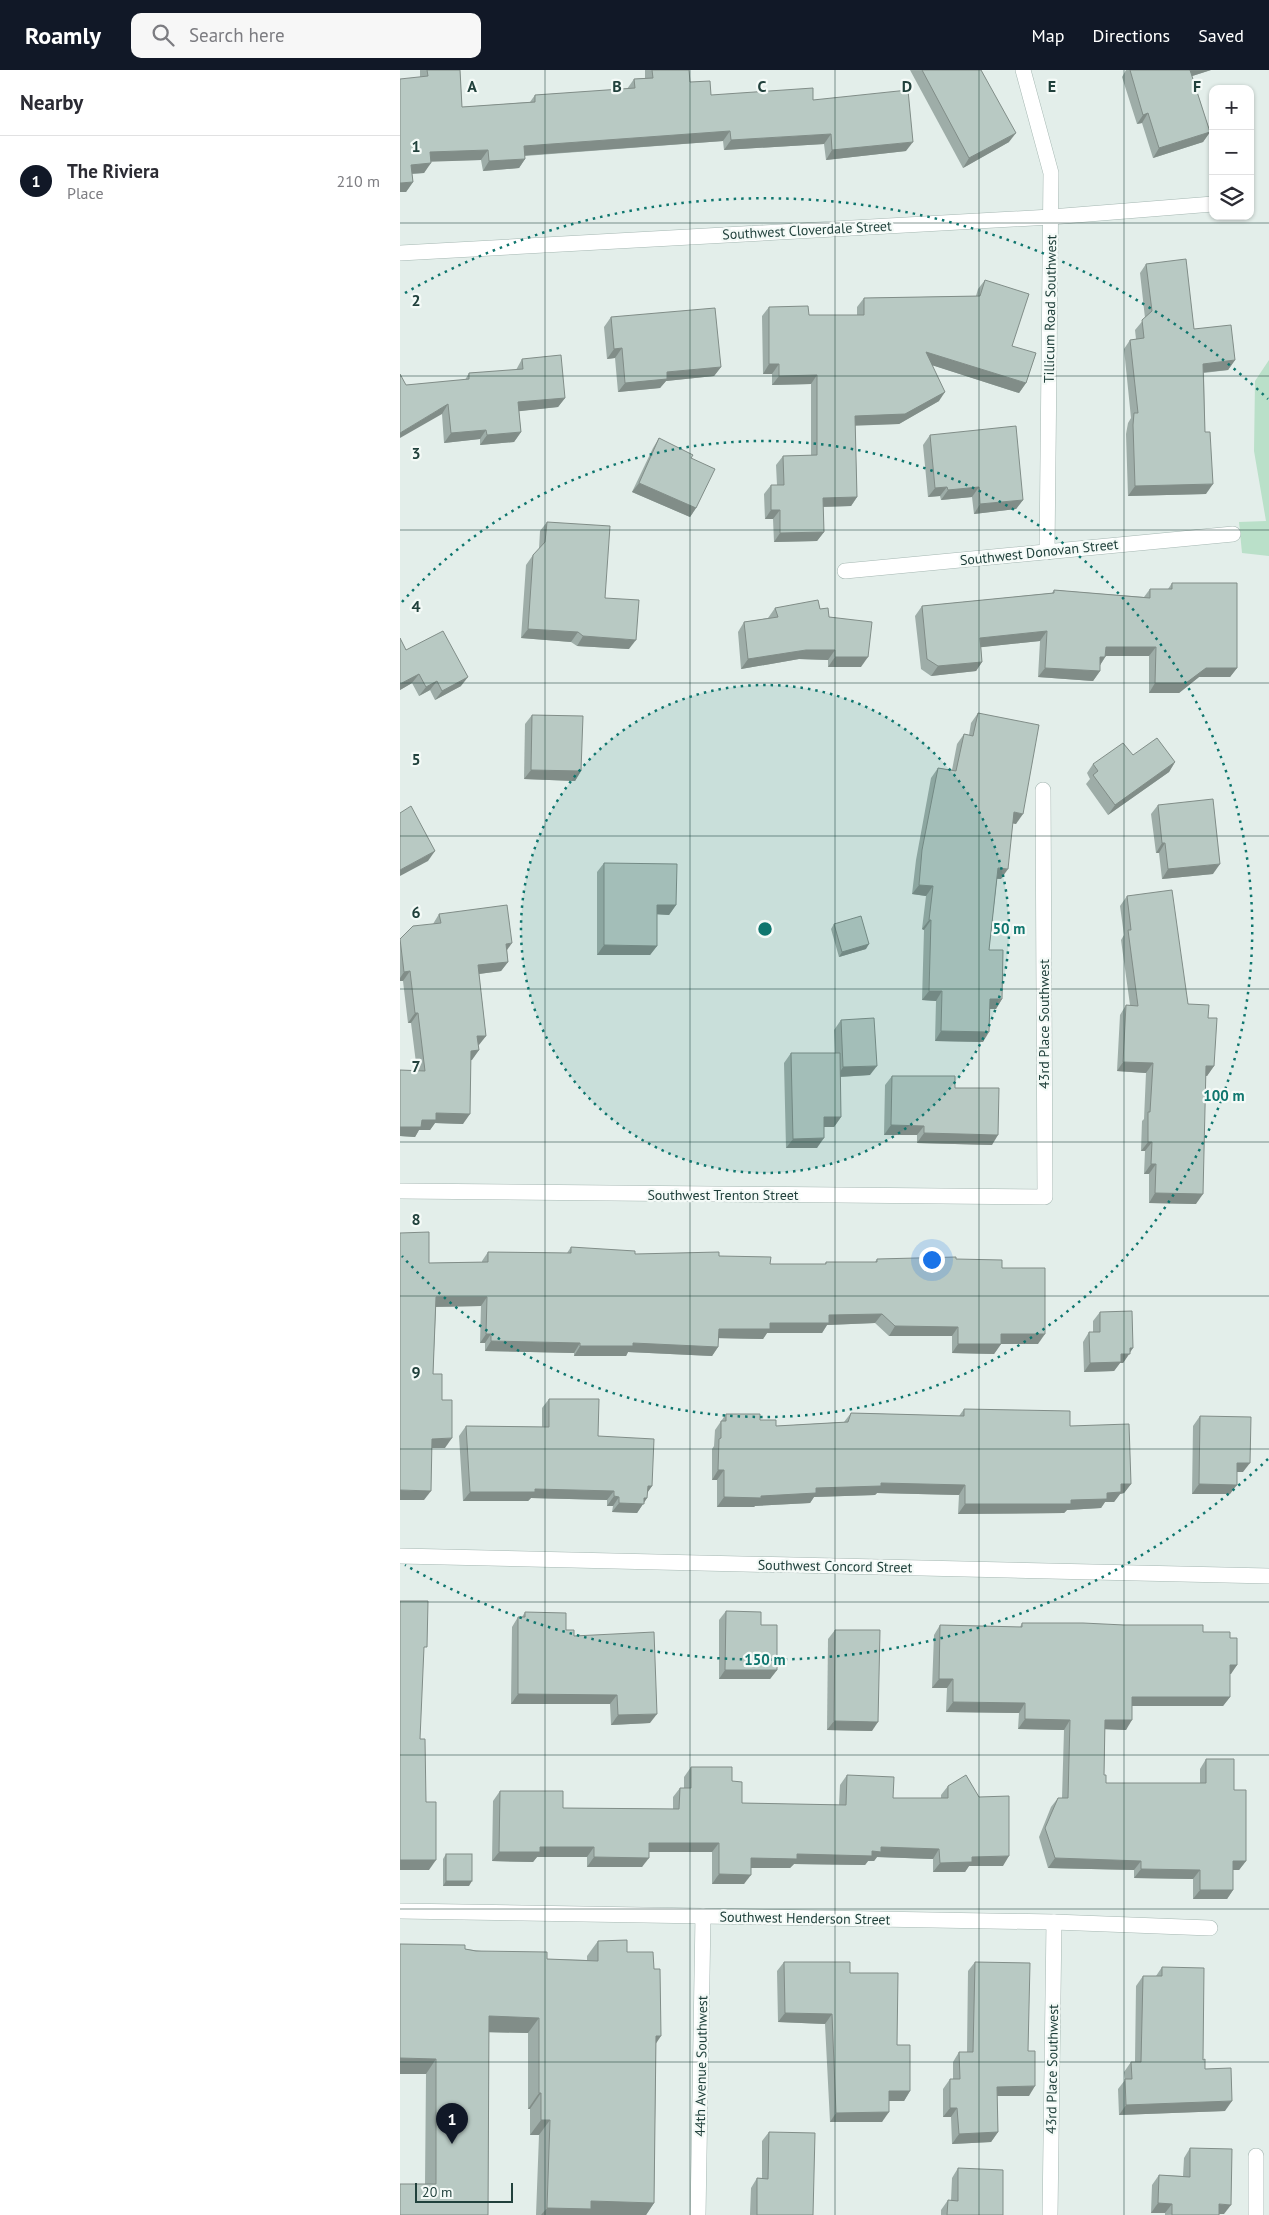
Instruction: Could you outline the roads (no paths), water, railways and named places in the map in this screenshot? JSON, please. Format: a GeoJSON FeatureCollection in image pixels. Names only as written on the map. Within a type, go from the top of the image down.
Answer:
{"type":"FeatureCollection","features":[{"type":"Feature","properties":{"kind":"street","name":"Tillicum Road Southwest"},"geometry":{"type":"LineString","coordinates":[[1023,70],[1051,172],[1047,552]]}},
{"type":"Feature","properties":{"kind":"street","name":"Southwest Cloverdale Street"},"geometry":{"type":"LineString","coordinates":[[400,253],[1051,217],[1209,204]]}},
{"type":"Feature","properties":{"kind":"street","name":"Southwest Donovan Street"},"geometry":{"type":"LineString","coordinates":[[845,571],[1233,534]]}},
{"type":"Feature","properties":{"kind":"street","name":"43rd Place Southwest"},"geometry":{"type":"LineString","coordinates":[[1043,790],[1045,1197]]}},
{"type":"Feature","properties":{"kind":"street","name":"Southwest Trenton Street"},"geometry":{"type":"LineString","coordinates":[[400,1191],[1045,1197]]}},
{"type":"Feature","properties":{"kind":"street","name":"Southwest Concord Street"},"geometry":{"type":"LineString","coordinates":[[400,1556],[1269,1576]]}},
{"type":"Feature","properties":{"kind":"street","name":"Southwest Henderson Street"},"geometry":{"type":"LineString","coordinates":[[400,1911],[1054,1922],[1210,1928]]}},
{"type":"Feature","properties":{"kind":"street","name":"44th Avenue Southwest"},"geometry":{"type":"LineString","coordinates":[[698,2215],[703,1916]]}},
{"type":"Feature","properties":{"kind":"street","name":"43rd Place Southwest"},"geometry":{"type":"LineString","coordinates":[[1050,2215],[1054,1922]]}},
{"type":"Feature","properties":{"kind":"street"},"geometry":{"type":"LineString","coordinates":[[1256,2156],[1256,2215]]}},
{"type":"Feature","properties":{"kind":"place","name":"The Riviera"},"geometry":{"type":"Point","coordinates":[452,2144]}}]}
